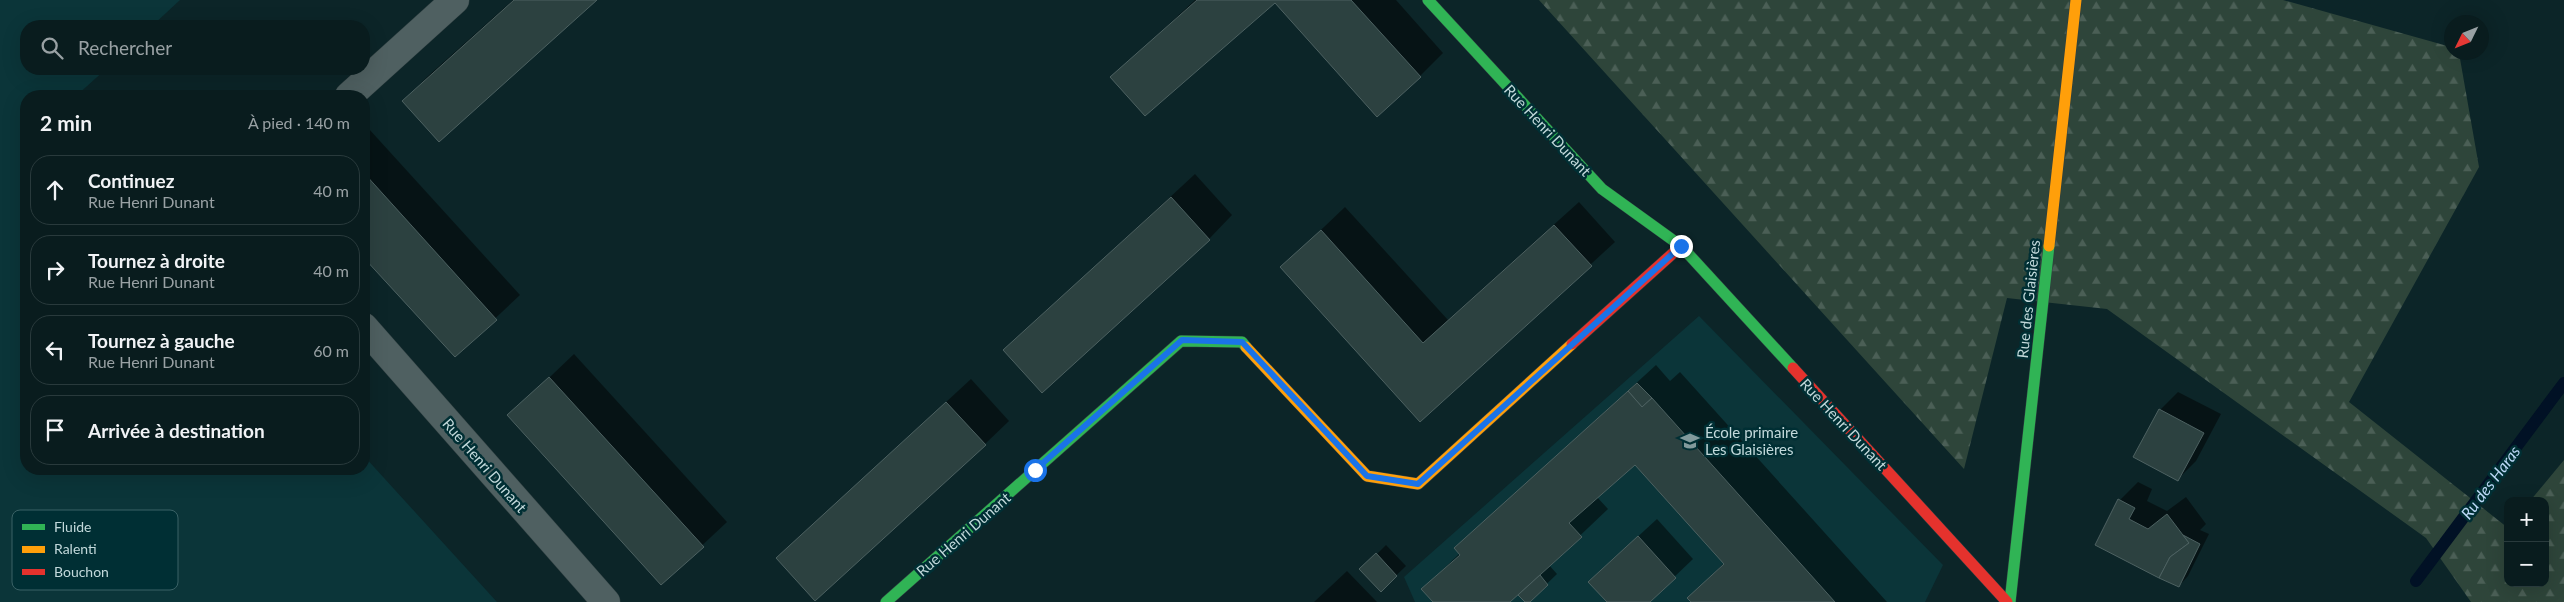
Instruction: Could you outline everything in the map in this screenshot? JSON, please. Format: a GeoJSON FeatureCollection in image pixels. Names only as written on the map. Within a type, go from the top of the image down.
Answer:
{"type":"FeatureCollection","features":[{"type":"Feature","properties":{"kind":"street"},"geometry":{"type":"LineString","coordinates":[[356,90],[455,0]]}},
{"type":"Feature","properties":{"kind":"street","name":"Rue Henri Dunant"},"geometry":{"type":"LineString","coordinates":[[1428,0],[1602,189],[1681,246],[2009,602]]}},
{"type":"Feature","properties":{"kind":"street","name":"Rue des Glaisières"},"geometry":{"type":"LineString","coordinates":[[2009,602],[2076,0]]}},
{"type":"Feature","properties":{"kind":"street","name":"Rue Henri Dunant"},"geometry":{"type":"LineString","coordinates":[[886,602],[1182,340],[1242,342],[1367,476],[1418,484],[1681,246]]}},
{"type":"Feature","properties":{"kind":"street","name":"Rue Henri Dunant"},"geometry":{"type":"LineString","coordinates":[[370,335],[606,602]]}},
{"type":"Feature","properties":{"kind":"shaded area"},"geometry":{"type":"Polygon","coordinates":[[[0,0],[180,0],[158,20],[20,20],[20,75],[99,75],[83,90],[20,90],[20,475],[370,475],[370,463],[497,602],[0,602],[0,0]]]}},
{"type":"Feature","properties":{"kind":"shaded area","name":"École primaire Les Glaisières"},"geometry":{"type":"Polygon","coordinates":[[[1699,316],[1943,565],[1925,602],[1415,602],[1404,577],[1699,316]]]}},
{"type":"Feature","properties":{"kind":"green space"},"geometry":{"type":"Polygon","coordinates":[[[1539,0],[2283,0],[2444,45],[2444,60],[2460,60],[2479,167],[2349,402],[2504,525],[2504,587],[2549,587],[2549,497],[2533,497],[2564,460],[2564,602],[2471,602],[2426,538],[2107,309],[2007,298],[1964,469],[1539,0]]]}},
{"type":"Feature","properties":{"kind":"building"},"geometry":{"type":"Polygon","coordinates":[[[514,0],[597,0],[439,142],[402,101],[514,0]]]}},
{"type":"Feature","properties":{"kind":"building"},"geometry":{"type":"Polygon","coordinates":[[[1197,0],[1351,0],[1421,77],[1377,117],[1275,3],[1145,116],[1110,77],[1197,0]]]}},
{"type":"Feature","properties":{"kind":"building"},"geometry":{"type":"Polygon","coordinates":[[[370,180],[497,320],[455,357],[370,265],[370,180]]]}},
{"type":"Feature","properties":{"kind":"building"},"geometry":{"type":"Polygon","coordinates":[[[1171,197],[1210,240],[1042,393],[1003,350],[1171,197]]]}},
{"type":"Feature","properties":{"kind":"building"},"geometry":{"type":"Polygon","coordinates":[[[1554,225],[1592,266],[1420,422],[1280,267],[1321,230],[1423,343],[1554,225]]]}},
{"type":"Feature","properties":{"kind":"building"},"geometry":{"type":"Polygon","coordinates":[[[549,377],[704,547],[661,585],[507,415],[549,377]]]}},
{"type":"Feature","properties":{"kind":"building"},"geometry":{"type":"Polygon","coordinates":[[[1637,383],[1652,398],[1642,407],[1628,391],[1637,383]]]}},
{"type":"Feature","properties":{"kind":"building"},"geometry":{"type":"Polygon","coordinates":[[[1628,391],[1642,407],[1652,398],[1835,602],[1691,602],[1687,598],[1724,564],[1635,465],[1569,523],[1582,537],[1510,602],[1433,602],[1421,589],[1460,555],[1454,548],[1628,391]]]}},
{"type":"Feature","properties":{"kind":"building"},"geometry":{"type":"Polygon","coordinates":[[[946,402],[986,445],[815,601],[776,558],[946,402]]]}},
{"type":"Feature","properties":{"kind":"building"},"geometry":{"type":"Polygon","coordinates":[[[2159,409],[2204,433],[2178,481],[2133,457],[2159,409]]]}},
{"type":"Feature","properties":{"kind":"building"},"geometry":{"type":"Polygon","coordinates":[[[2118,499],[2135,508],[2129,519],[2148,529],[2167,514],[2189,543],[2170,557],[2159,578],[2095,545],[2118,499]]]}},
{"type":"Feature","properties":{"kind":"building"},"geometry":{"type":"Polygon","coordinates":[[[2183,535],[2200,544],[2179,587],[2159,578],[2170,557],[2189,543],[2183,535]]]}},
{"type":"Feature","properties":{"kind":"building"},"geometry":{"type":"Polygon","coordinates":[[[1638,536],[1676,578],[1650,602],[1607,602],[1588,582],[1638,536]]]}},
{"type":"Feature","properties":{"kind":"building"},"geometry":{"type":"Polygon","coordinates":[[[1376,553],[1397,576],[1381,592],[1359,569],[1376,553]]]}},
{"type":"Feature","properties":{"kind":"building"},"geometry":{"type":"Polygon","coordinates":[[[1540,575],[1548,585],[1530,602],[1525,602],[1518,595],[1540,575]]]}},
{"type":"Feature","properties":{"kind":"waterway","name":"Ru des Haras"},"geometry":{"type":"LineString","coordinates":[[2416,581],[2564,383]]}},
{"type":"Feature","properties":{"kind":"traffic: fast"},"geometry":{"type":"LineString","coordinates":[[1428,0],[1602,189],[1681,246],[1793,368]]}},
{"type":"Feature","properties":{"kind":"traffic: fast"},"geometry":{"type":"LineString","coordinates":[[2010,602],[2049,246]]}},
{"type":"Feature","properties":{"kind":"traffic: fast"},"geometry":{"type":"LineString","coordinates":[[886,602],[1181,341],[1242,342],[1246,347]]}},
{"type":"Feature","properties":{"kind":"traffic: slow"},"geometry":{"type":"LineString","coordinates":[[2049,246],[2076,0]]}},
{"type":"Feature","properties":{"kind":"traffic: slow"},"geometry":{"type":"LineString","coordinates":[[1246,347],[1367,476],[1418,484],[1572,344]]}},
{"type":"Feature","properties":{"kind":"traffic: jam"},"geometry":{"type":"LineString","coordinates":[[1572,344],[1681,246]]}},
{"type":"Feature","properties":{"kind":"traffic: jam"},"geometry":{"type":"LineString","coordinates":[[1793,368],[2007,602]]}},
{"type":"Feature","properties":{"kind":"place","name":"École primaire Les Glaisières"},"geometry":{"type":"Point","coordinates":[1690,441]}},
{"type":"Feature","properties":{"kind":"route"},"geometry":{"type":"LineString","coordinates":[[1035,470],[1182,340],[1242,342],[1367,476],[1418,484],[1681,246]]}}]}
